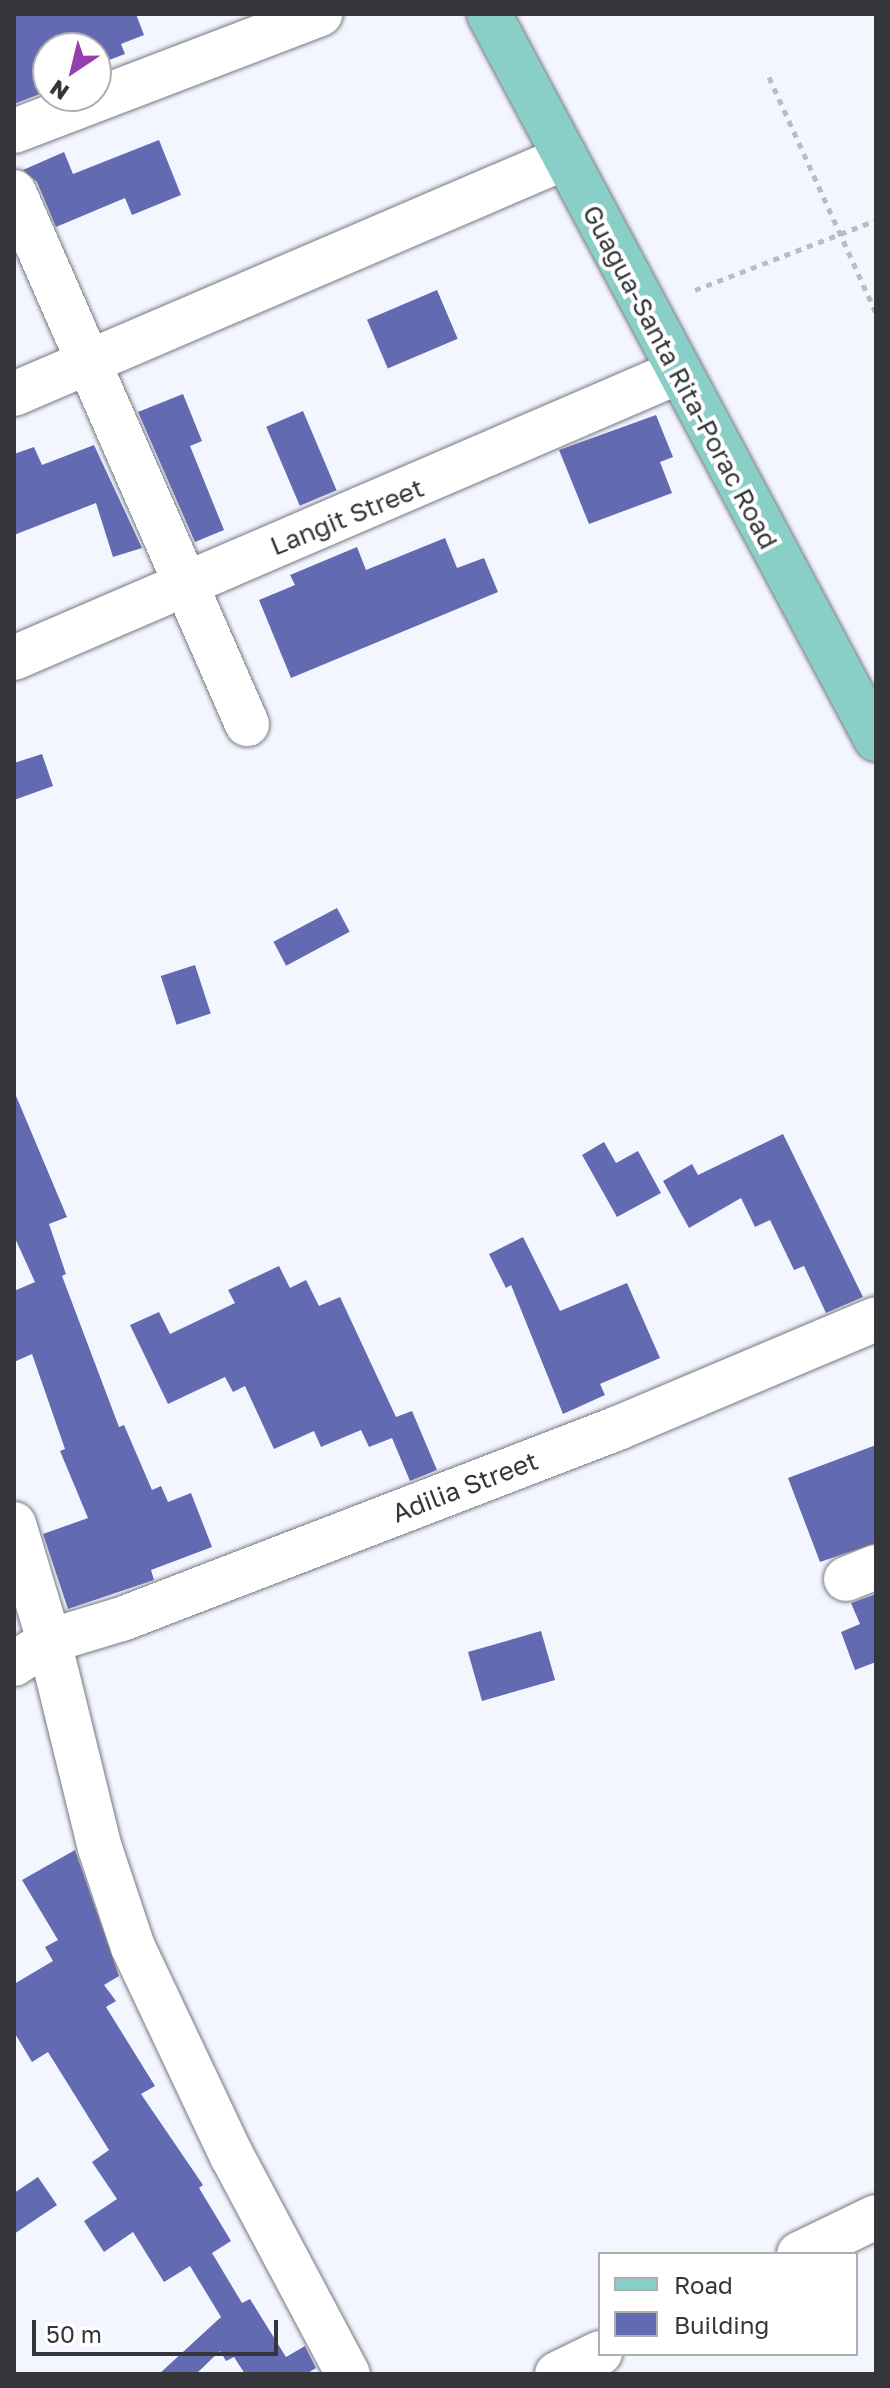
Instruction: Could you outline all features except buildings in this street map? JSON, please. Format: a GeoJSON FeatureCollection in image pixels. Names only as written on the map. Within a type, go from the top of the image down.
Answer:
{"type":"FeatureCollection","features":[{"type":"Feature","properties":{"kind":"main road","name":"Guagua-Santa Rita-Porac Road"},"geometry":{"type":"LineString","coordinates":[[489,14],[562,159],[876,739]]}},
{"type":"Feature","properties":{"kind":"street"},"geometry":{"type":"LineString","coordinates":[[14,131],[320,14]]}},
{"type":"Feature","properties":{"kind":"street"},"geometry":{"type":"LineString","coordinates":[[14,394],[90,365],[562,159]]}},
{"type":"Feature","properties":{"kind":"street"},"geometry":{"type":"LineString","coordinates":[[14,192],[247,724]]}},
{"type":"Feature","properties":{"kind":"street","name":"Langit Street"},"geometry":{"type":"LineString","coordinates":[[14,658],[185,583],[444,477],[678,372]]}},
{"type":"Feature","properties":{"kind":"street","name":"Adilia Street"},"geometry":{"type":"LineString","coordinates":[[32,1652],[604,1434],[876,1319]]}},
{"type":"Feature","properties":{"kind":"street"},"geometry":{"type":"LineString","coordinates":[[14,1524],[32,1652],[133,1947],[232,2156],[347,2374]]}},
{"type":"Feature","properties":{"kind":"street"},"geometry":{"type":"LineString","coordinates":[[803,2252],[876,2217]]}},
{"type":"Feature","properties":{"kind":"street"},"geometry":{"type":"LineString","coordinates":[[557,2374],[598,2354]]}},
{"type":"Feature","properties":{"kind":"path"},"geometry":{"type":"LineString","coordinates":[[769,77],[876,313]]}},
{"type":"Feature","properties":{"kind":"path"},"geometry":{"type":"LineString","coordinates":[[695,290],[876,220]]}}]}
